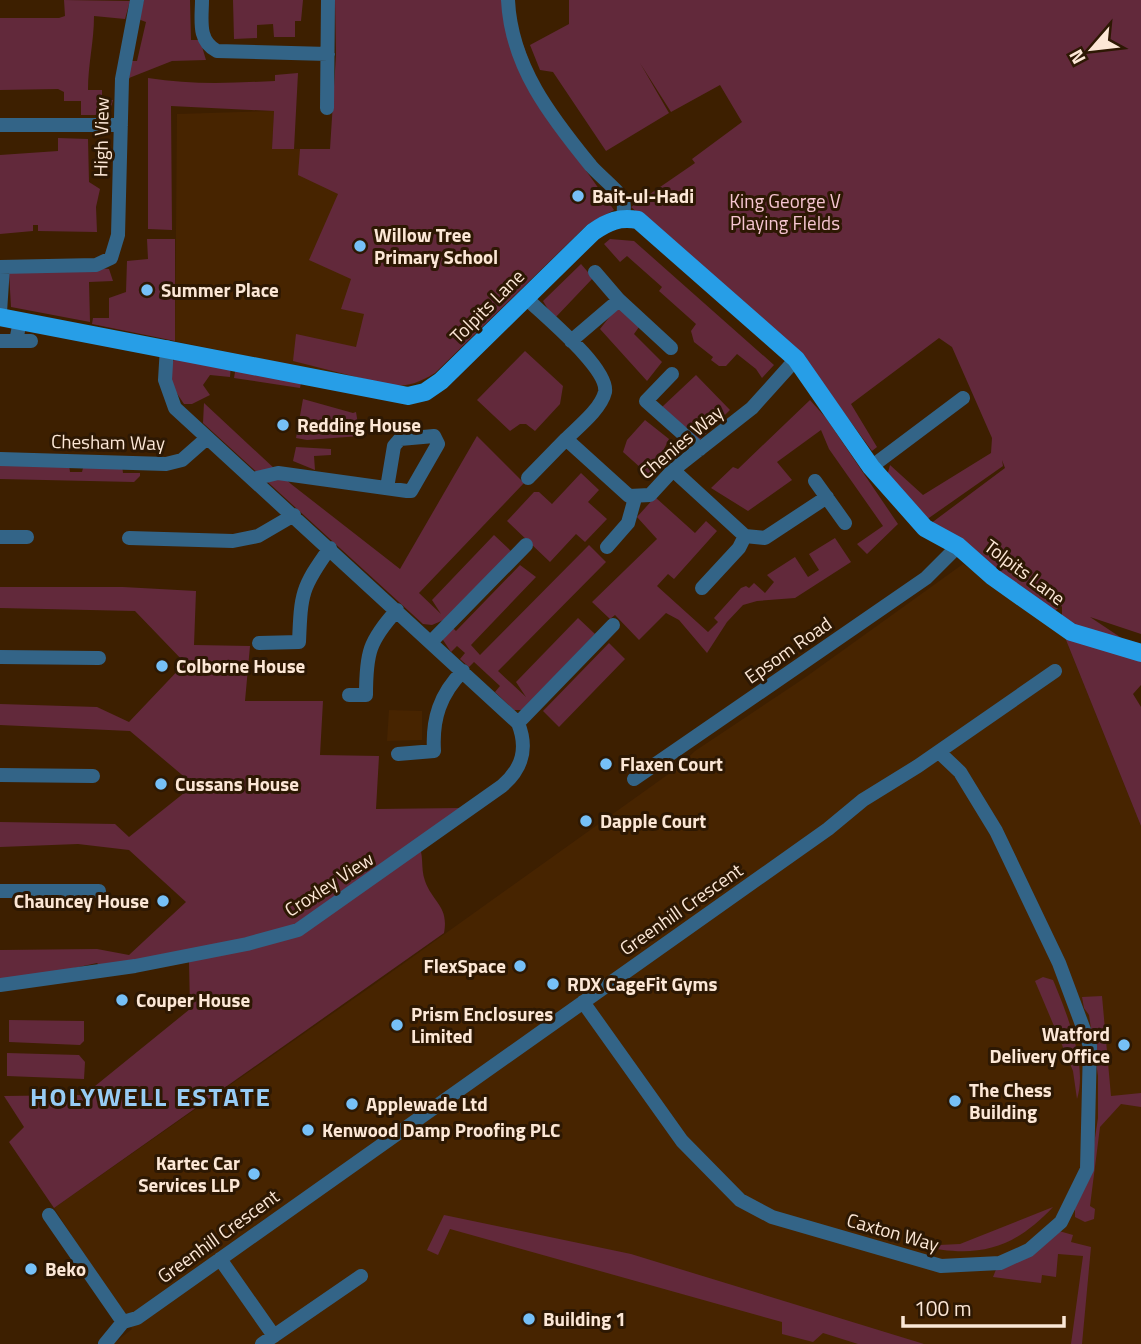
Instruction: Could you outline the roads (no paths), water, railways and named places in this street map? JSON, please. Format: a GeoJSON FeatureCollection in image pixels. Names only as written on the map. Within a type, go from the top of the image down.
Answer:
{"type":"FeatureCollection","features":[{"type":"Feature","properties":{"kind":"main road","name":"Tolpits Lane"},"geometry":{"type":"LineString","coordinates":[[0,314],[20,321],[167,347],[408,396],[425,391],[441,381],[593,232],[608,222],[623,218],[638,220],[652,229],[796,359],[871,467],[925,528],[958,546],[993,577],[1072,632],[1141,653]]}},
{"type":"Feature","properties":{"kind":"street","name":"High View"},"geometry":{"type":"LineString","coordinates":[[1,267],[96,265],[111,258],[118,235],[122,79],[137,0]]}},
{"type":"Feature","properties":{"kind":"street"},"geometry":{"type":"LineString","coordinates":[[202,0],[202,33],[207,46],[217,51],[328,54]]}},
{"type":"Feature","properties":{"kind":"street"},"geometry":{"type":"LineString","coordinates":[[327,108],[328,0]]}},
{"type":"Feature","properties":{"kind":"street"},"geometry":{"type":"LineString","coordinates":[[508,0],[513,39],[521,62],[550,114],[607,186],[620,194],[624,204],[623,218]]}},
{"type":"Feature","properties":{"kind":"street"},"geometry":{"type":"LineString","coordinates":[[0,125],[121,125]]}},
{"type":"Feature","properties":{"kind":"street"},"geometry":{"type":"LineString","coordinates":[[0,314],[1,267]]}},
{"type":"Feature","properties":{"kind":"street"},"geometry":{"type":"LineString","coordinates":[[595,272],[619,300],[671,348]]}},
{"type":"Feature","properties":{"kind":"street"},"geometry":{"type":"LineString","coordinates":[[525,297],[595,367],[606,389],[603,398],[566,439],[535,461],[528,478]]}},
{"type":"Feature","properties":{"kind":"street"},"geometry":{"type":"LineString","coordinates":[[571,341],[619,300]]}},
{"type":"Feature","properties":{"kind":"street"},"geometry":{"type":"LineString","coordinates":[[16,341],[20,321]]}},
{"type":"Feature","properties":{"kind":"street"},"geometry":{"type":"LineString","coordinates":[[0,341],[31,341]]}},
{"type":"Feature","properties":{"kind":"street"},"geometry":{"type":"LineString","coordinates":[[167,347],[165,380],[175,408],[432,641],[518,723],[613,625]]}},
{"type":"Feature","properties":{"kind":"street","name":"Chenies Way"},"geometry":{"type":"LineString","coordinates":[[566,439],[629,496],[635,498],[650,495],[673,470],[752,408],[796,359]]}},
{"type":"Feature","properties":{"kind":"street"},"geometry":{"type":"LineString","coordinates":[[671,374],[646,401],[700,449]]}},
{"type":"Feature","properties":{"kind":"street"},"geometry":{"type":"LineString","coordinates":[[871,467],[963,398]]}},
{"type":"Feature","properties":{"kind":"street","name":"Chesham Way"},"geometry":{"type":"LineString","coordinates":[[0,459],[166,464],[181,460],[207,438]]}},
{"type":"Feature","properties":{"kind":"street"},"geometry":{"type":"LineString","coordinates":[[673,470],[745,536],[765,538],[827,497]]}},
{"type":"Feature","properties":{"kind":"street"},"geometry":{"type":"LineString","coordinates":[[253,479],[278,473],[387,488]]}},
{"type":"Feature","properties":{"kind":"street"},"geometry":{"type":"LineString","coordinates":[[815,481],[845,523]]}},
{"type":"Feature","properties":{"kind":"street"},"geometry":{"type":"LineString","coordinates":[[607,547],[628,523],[635,498]]}},
{"type":"Feature","properties":{"kind":"street"},"geometry":{"type":"LineString","coordinates":[[129,538],[233,541],[258,536],[294,515]]}},
{"type":"Feature","properties":{"kind":"street"},"geometry":{"type":"LineString","coordinates":[[702,588],[739,548],[745,536]]}},
{"type":"Feature","properties":{"kind":"street"},"geometry":{"type":"LineString","coordinates":[[0,537],[27,537]]}},
{"type":"Feature","properties":{"kind":"street"},"geometry":{"type":"LineString","coordinates":[[432,641],[526,545]]}},
{"type":"Feature","properties":{"kind":"street","name":"Epsom Road"},"geometry":{"type":"LineString","coordinates":[[634,779],[926,578],[958,546]]}},
{"type":"Feature","properties":{"kind":"street"},"geometry":{"type":"LineString","coordinates":[[259,643],[299,642],[301,601],[307,580],[330,548]]}},
{"type":"Feature","properties":{"kind":"street"},"geometry":{"type":"LineString","coordinates":[[349,695],[366,695],[367,667],[374,635],[397,610]]}},
{"type":"Feature","properties":{"kind":"street"},"geometry":{"type":"LineString","coordinates":[[0,657],[99,659]]}},
{"type":"Feature","properties":{"kind":"street"},"geometry":{"type":"LineString","coordinates":[[398,754],[434,751],[436,710],[440,698],[463,671]]}},
{"type":"Feature","properties":{"kind":"street","name":"Greenhill Crescent"},"geometry":{"type":"LineString","coordinates":[[105,1344],[123,1322],[137,1318],[828,829],[863,800],[939,752],[1055,671]]}},
{"type":"Feature","properties":{"kind":"street","name":"Croxley View"},"geometry":{"type":"LineString","coordinates":[[0,985],[135,966],[247,944],[298,930],[513,777],[523,756],[518,723]]}},
{"type":"Feature","properties":{"kind":"street","name":"Caxton Way"},"geometry":{"type":"LineString","coordinates":[[583,1002],[682,1141],[740,1200],[784,1221],[942,1266],[1000,1263],[1029,1250],[1061,1222],[1087,1169],[1090,1046],[1059,963],[996,831],[960,772],[939,752]]}},
{"type":"Feature","properties":{"kind":"street"},"geometry":{"type":"LineString","coordinates":[[0,775],[93,776]]}},
{"type":"Feature","properties":{"kind":"street"},"geometry":{"type":"LineString","coordinates":[[0,891],[99,891]]}},
{"type":"Feature","properties":{"kind":"street"},"geometry":{"type":"LineString","coordinates":[[49,1215],[123,1322]]}},
{"type":"Feature","properties":{"kind":"street"},"geometry":{"type":"LineString","coordinates":[[220,1259],[268,1340],[361,1276]]}},
{"type":"Feature","properties":{"kind":"place","name":"Bait-ul-Hadi"},"geometry":{"type":"Point","coordinates":[578,196]}},
{"type":"Feature","properties":{"kind":"place","name":"Willow Tree Primary School"},"geometry":{"type":"Point","coordinates":[360,246]}},
{"type":"Feature","properties":{"kind":"place","name":"Summer Place"},"geometry":{"type":"Point","coordinates":[147,290]}},
{"type":"Feature","properties":{"kind":"place","name":"Redding House"},"geometry":{"type":"Point","coordinates":[283,425]}},
{"type":"Feature","properties":{"kind":"place","name":"Colborne House"},"geometry":{"type":"Point","coordinates":[162,666]}},
{"type":"Feature","properties":{"kind":"place","name":"Flaxen Court"},"geometry":{"type":"Point","coordinates":[606,764]}},
{"type":"Feature","properties":{"kind":"place","name":"Cussans House"},"geometry":{"type":"Point","coordinates":[161,784]}},
{"type":"Feature","properties":{"kind":"place","name":"Dapple Court"},"geometry":{"type":"Point","coordinates":[586,821]}},
{"type":"Feature","properties":{"kind":"place","name":"Chauncey House"},"geometry":{"type":"Point","coordinates":[163,901]}},
{"type":"Feature","properties":{"kind":"place","name":"FlexSpace"},"geometry":{"type":"Point","coordinates":[520,966]}},
{"type":"Feature","properties":{"kind":"place","name":"RDX CageFit Gyms"},"geometry":{"type":"Point","coordinates":[553,984]}},
{"type":"Feature","properties":{"kind":"place","name":"Couper House"},"geometry":{"type":"Point","coordinates":[122,1000]}},
{"type":"Feature","properties":{"kind":"place","name":"Prism Enclosures Limited"},"geometry":{"type":"Point","coordinates":[397,1025]}},
{"type":"Feature","properties":{"kind":"place","name":"Watford Delivery Office"},"geometry":{"type":"Point","coordinates":[1124,1045]}},
{"type":"Feature","properties":{"kind":"place","name":"The Chess Building"},"geometry":{"type":"Point","coordinates":[955,1101]}},
{"type":"Feature","properties":{"kind":"place","name":"Applewade Ltd"},"geometry":{"type":"Point","coordinates":[352,1104]}},
{"type":"Feature","properties":{"kind":"place","name":"Kenwood Damp Proofing PLC"},"geometry":{"type":"Point","coordinates":[308,1130]}},
{"type":"Feature","properties":{"kind":"place","name":"Kartec Car Services LLP"},"geometry":{"type":"Point","coordinates":[254,1174]}},
{"type":"Feature","properties":{"kind":"place","name":"Beko"},"geometry":{"type":"Point","coordinates":[31,1269]}},
{"type":"Feature","properties":{"kind":"place","name":"Building 1"},"geometry":{"type":"Point","coordinates":[529,1319]}},
{"type":"Feature","properties":{"kind":"district","name":"HOLYWELL ESTATE"},"geometry":{"type":"Point","coordinates":[151,1097]}},
{"type":"Feature","properties":{"kind":"park label","name":"King George V Playing FIelds"},"geometry":{"type":"Point","coordinates":[785,212]}}]}
